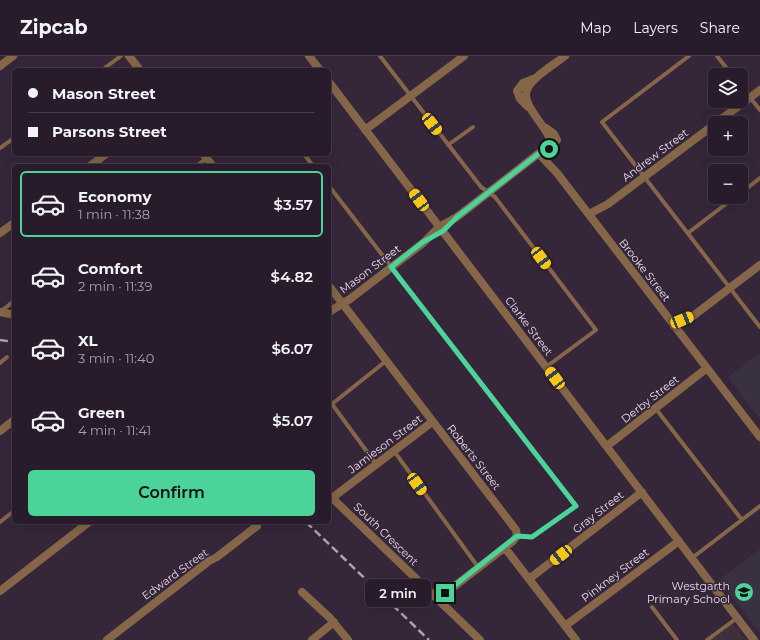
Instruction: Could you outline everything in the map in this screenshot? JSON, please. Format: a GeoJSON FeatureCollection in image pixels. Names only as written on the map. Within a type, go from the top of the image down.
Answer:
{"type":"FeatureCollection","features":[{"type":"Feature","properties":{"kind":"street"},"geometry":{"type":"LineString","coordinates":[[0,66],[13,56]]}},
{"type":"Feature","properties":{"kind":"street"},"geometry":{"type":"LineString","coordinates":[[129,56],[138,68]]}},
{"type":"Feature","properties":{"kind":"street"},"geometry":{"type":"LineString","coordinates":[[309,56],[318,68]]}},
{"type":"Feature","properties":{"kind":"street"},"geometry":{"type":"LineString","coordinates":[[365,130],[464,56]]}},
{"type":"Feature","properties":{"kind":"street","name":"Mason Street"},"geometry":{"type":"LineString","coordinates":[[331,311],[342,304],[542,152],[553,141],[532,109],[526,93],[536,78],[560,57]]}},
{"type":"Feature","properties":{"kind":"street","name":"Clarke Street"},"geometry":{"type":"LineString","coordinates":[[331,85],[754,640]]}},
{"type":"Feature","properties":{"kind":"street","name":"Andrew Street"},"geometry":{"type":"LineString","coordinates":[[725,116],[760,90]]}},
{"type":"Feature","properties":{"kind":"street","name":"Andrew Street"},"geometry":{"type":"LineString","coordinates":[[590,217],[708,129]]}},
{"type":"Feature","properties":{"kind":"street","name":"Brooke Street"},"geometry":{"type":"LineString","coordinates":[[542,152],[590,217],[760,438]]}},
{"type":"Feature","properties":{"kind":"street"},"geometry":{"type":"LineString","coordinates":[[93,164],[103,156]]}},
{"type":"Feature","properties":{"kind":"street"},"geometry":{"type":"LineString","coordinates":[[0,233],[12,224]]}},
{"type":"Feature","properties":{"kind":"street"},"geometry":{"type":"LineString","coordinates":[[676,328],[682,320],[693,316],[760,265]]}},
{"type":"Feature","properties":{"kind":"street","name":"Roberts Street"},"geometry":{"type":"LineString","coordinates":[[331,289],[516,530],[517,536]]}},
{"type":"Feature","properties":{"kind":"street"},"geometry":{"type":"LineString","coordinates":[[0,312],[12,315]]}},
{"type":"Feature","properties":{"kind":"street","name":"Derby Street"},"geometry":{"type":"LineString","coordinates":[[607,446],[707,368]]}},
{"type":"Feature","properties":{"kind":"street"},"geometry":{"type":"LineString","coordinates":[[0,431],[12,422]]}},
{"type":"Feature","properties":{"kind":"street","name":"Jamieson Street"},"geometry":{"type":"LineString","coordinates":[[331,496],[432,422]]}},
{"type":"Feature","properties":{"kind":"street","name":"Gray Street"},"geometry":{"type":"LineString","coordinates":[[529,579],[642,492]]}},
{"type":"Feature","properties":{"kind":"street","name":"South Crescent"},"geometry":{"type":"LineString","coordinates":[[331,496],[480,640]]}},
{"type":"Feature","properties":{"kind":"street"},"geometry":{"type":"LineString","coordinates":[[0,591],[86,524]]}},
{"type":"Feature","properties":{"kind":"street","name":"Edward Street"},"geometry":{"type":"LineString","coordinates":[[107,640],[257,526]]}},
{"type":"Feature","properties":{"kind":"street"},"geometry":{"type":"LineString","coordinates":[[438,599],[478,567],[505,548],[517,536]]}},
{"type":"Feature","properties":{"kind":"street","name":"Pinkney Street"},"geometry":{"type":"LineString","coordinates":[[565,626],[679,541]]}},
{"type":"Feature","properties":{"kind":"street"},"geometry":{"type":"LineString","coordinates":[[505,548],[576,640]]}},
{"type":"Feature","properties":{"kind":"street"},"geometry":{"type":"LineString","coordinates":[[302,592],[334,622],[348,640]]}},
{"type":"Feature","properties":{"kind":"street"},"geometry":{"type":"LineString","coordinates":[[312,640],[334,622]]}},
{"type":"Feature","properties":{"kind":"lane"},"geometry":{"type":"LineString","coordinates":[[105,68],[121,56]]}},
{"type":"Feature","properties":{"kind":"lane"},"geometry":{"type":"LineString","coordinates":[[380,56],[481,187],[496,197],[596,330],[546,367]]}},
{"type":"Feature","properties":{"kind":"lane"},"geometry":{"type":"LineString","coordinates":[[689,56],[602,122],[760,327]]}},
{"type":"Feature","properties":{"kind":"lane"},"geometry":{"type":"LineString","coordinates":[[717,56],[726,68]]}},
{"type":"Feature","properties":{"kind":"lane"},"geometry":{"type":"LineString","coordinates":[[748,95],[760,110]]}},
{"type":"Feature","properties":{"kind":"lane"},"geometry":{"type":"LineString","coordinates":[[448,146],[473,127]]}},
{"type":"Feature","properties":{"kind":"lane"},"geometry":{"type":"LineString","coordinates":[[0,148],[12,139]]}},
{"type":"Feature","properties":{"kind":"lane"},"geometry":{"type":"LineString","coordinates":[[198,164],[207,156]]}},
{"type":"Feature","properties":{"kind":"lane"},"geometry":{"type":"LineString","coordinates":[[306,156],[312,164]]}},
{"type":"Feature","properties":{"kind":"lane"},"geometry":{"type":"LineString","coordinates":[[748,187],[760,178]]}},
{"type":"Feature","properties":{"kind":"lane"},"geometry":{"type":"LineString","coordinates":[[331,189],[576,506],[532,537],[517,536]]}},
{"type":"Feature","properties":{"kind":"lane"},"geometry":{"type":"LineString","coordinates":[[688,233],[726,204]]}},
{"type":"Feature","properties":{"kind":"lane"},"geometry":{"type":"LineString","coordinates":[[0,312],[12,303]]}},
{"type":"Feature","properties":{"kind":"lane"},"geometry":{"type":"LineString","coordinates":[[0,363],[7,357]]}},
{"type":"Feature","properties":{"kind":"lane"},"geometry":{"type":"LineString","coordinates":[[331,401],[386,361]]}},
{"type":"Feature","properties":{"kind":"lane"},"geometry":{"type":"LineString","coordinates":[[331,403],[376,464]]}},
{"type":"Feature","properties":{"kind":"lane"},"geometry":{"type":"LineString","coordinates":[[656,409],[742,520]]}},
{"type":"Feature","properties":{"kind":"lane"},"geometry":{"type":"LineString","coordinates":[[393,451],[478,567]]}},
{"type":"Feature","properties":{"kind":"lane"},"geometry":{"type":"LineString","coordinates":[[692,558],[760,506]]}},
{"type":"Feature","properties":{"kind":"lane"},"geometry":{"type":"LineString","coordinates":[[0,522],[12,513]]}},
{"type":"Feature","properties":{"kind":"lane"},"geometry":{"type":"LineString","coordinates":[[652,607],[676,640]]}},
{"type":"Feature","properties":{"kind":"lane"},"geometry":{"type":"LineString","coordinates":[[707,640],[737,618]]}},
{"type":"Feature","properties":{"kind":"shaded area"},"geometry":{"type":"Polygon","coordinates":[[[760,353],[760,419],[728,377],[760,353]]]}},
{"type":"Feature","properties":{"kind":"shaded area","name":"Westgarth Primary School"},"geometry":{"type":"Polygon","coordinates":[[[760,549],[760,633],[719,580],[760,549]]]}},
{"type":"Feature","properties":{"kind":"shaded area"},"geometry":{"type":"Polygon","coordinates":[[[732,622],[746,640],[707,640],[732,622]]]}},
{"type":"Feature","properties":{"kind":"railway"},"geometry":{"type":"LineString","coordinates":[[0,340],[12,342]]}},
{"type":"Feature","properties":{"kind":"railway"},"geometry":{"type":"LineString","coordinates":[[308,524],[429,640]]}},
{"type":"Feature","properties":{"kind":"place","name":"Westgarth Primary School"},"geometry":{"type":"Point","coordinates":[744,592]}},
{"type":"Feature","properties":{"kind":"route"},"geometry":{"type":"LineString","coordinates":[[445,593],[505,548],[517,536],[532,537],[576,506],[391,267],[423,242],[437,236],[457,217],[538,154],[549,149]]}}]}
